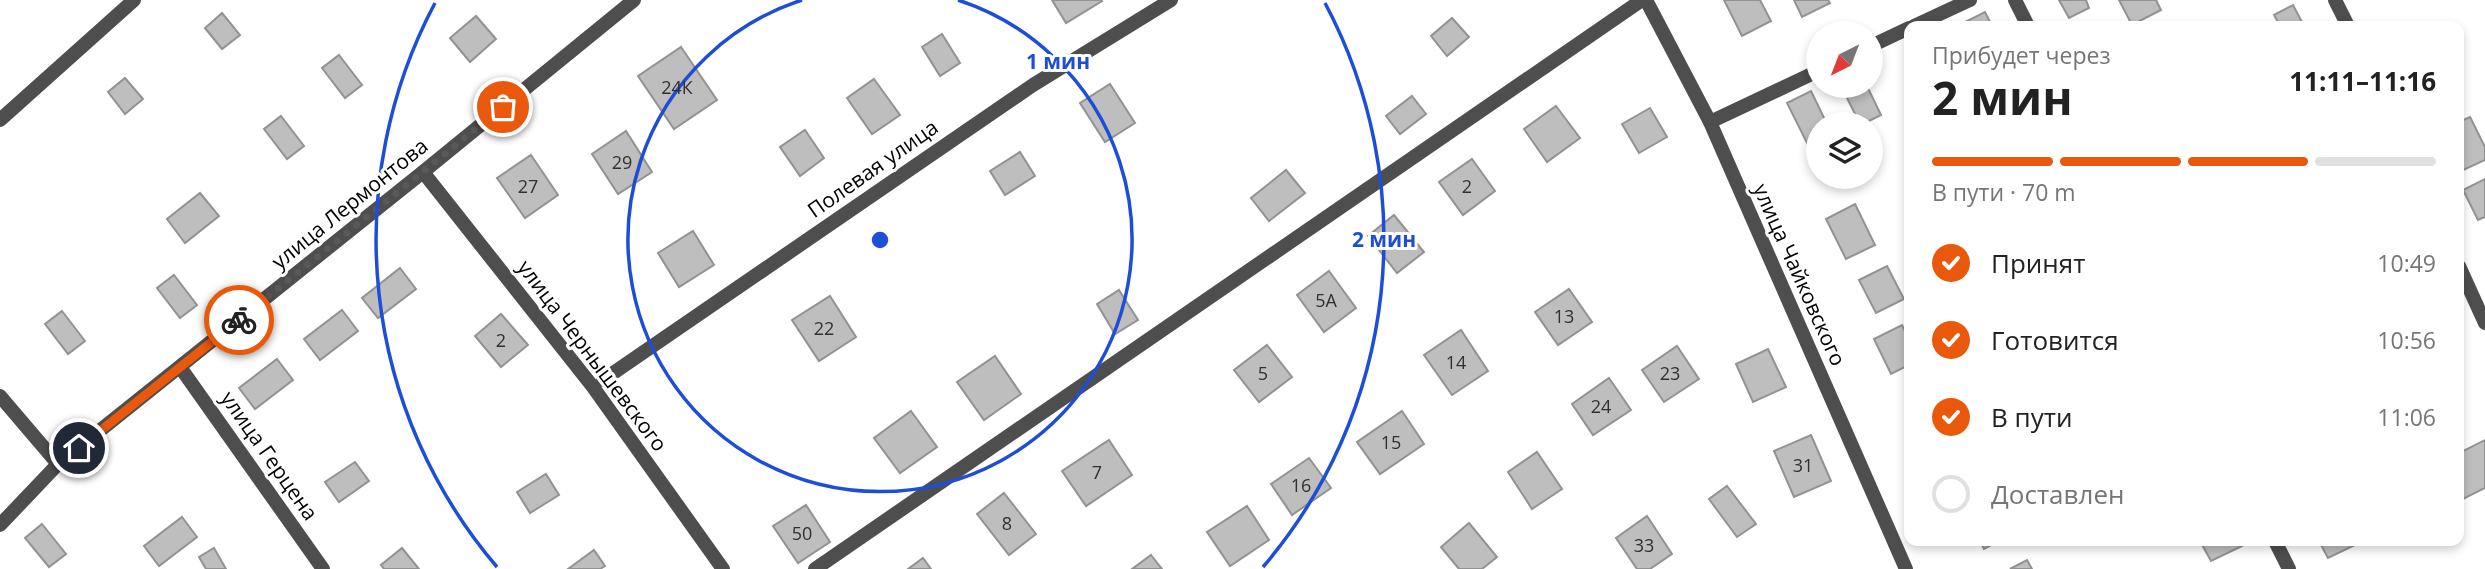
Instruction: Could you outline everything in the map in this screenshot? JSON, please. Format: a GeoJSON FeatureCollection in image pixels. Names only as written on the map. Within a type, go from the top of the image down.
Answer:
{"type":"FeatureCollection","features":[{"type":"Feature","properties":{"kind":"street"},"geometry":{"type":"LineString","coordinates":[[0,120],[134,0]]}},
{"type":"Feature","properties":{"kind":"street","name":"улица Лермонтова"},"geometry":{"type":"LineString","coordinates":[[0,526],[58,464],[634,0]]}},
{"type":"Feature","properties":{"kind":"street","name":"Полевая улица"},"geometry":{"type":"LineString","coordinates":[[603,380],[1033,85],[1171,0]]}},
{"type":"Feature","properties":{"kind":"street"},"geometry":{"type":"LineString","coordinates":[[815,569],[1644,0]]}},
{"type":"Feature","properties":{"kind":"street","name":"улица Чайковского"},"geometry":{"type":"LineString","coordinates":[[1644,0],[1710,122],[1762,246],[1906,569]]}},
{"type":"Feature","properties":{"kind":"street"},"geometry":{"type":"LineString","coordinates":[[1924,21],[1970,0]]}},
{"type":"Feature","properties":{"kind":"street"},"geometry":{"type":"LineString","coordinates":[[2015,0],[2026,21]]}},
{"type":"Feature","properties":{"kind":"street"},"geometry":{"type":"LineString","coordinates":[[2335,0],[2346,21]]}},
{"type":"Feature","properties":{"kind":"street"},"geometry":{"type":"LineString","coordinates":[[1883,40],[1904,30]]}},
{"type":"Feature","properties":{"kind":"street"},"geometry":{"type":"LineString","coordinates":[[1710,122],[1806,77]]}},
{"type":"Feature","properties":{"kind":"street","name":"улица Чернышевского"},"geometry":{"type":"LineString","coordinates":[[423,172],[593,387],[723,569]]}},
{"type":"Feature","properties":{"kind":"street"},"geometry":{"type":"LineString","coordinates":[[2464,277],[2485,323]]}},
{"type":"Feature","properties":{"kind":"street","name":"улица Герцена"},"geometry":{"type":"LineString","coordinates":[[180,367],[323,569]]}},
{"type":"Feature","properties":{"kind":"street"},"geometry":{"type":"LineString","coordinates":[[0,396],[58,464]]}},
{"type":"Feature","properties":{"kind":"street"},"geometry":{"type":"LineString","coordinates":[[2278,546],[2289,569]]}},
{"type":"Feature","properties":{"kind":"building"},"geometry":{"type":"Polygon","coordinates":[[[1052,0],[1101,0],[1102,1],[1066,23],[1052,0]]]}},
{"type":"Feature","properties":{"kind":"building"},"geometry":{"type":"Polygon","coordinates":[[[1724,0],[1760,0],[1771,21],[1742,36],[1724,0]]]}},
{"type":"Feature","properties":{"kind":"building"},"geometry":{"type":"Polygon","coordinates":[[[1794,0],[1828,0],[1830,3],[1802,17],[1794,0]]]}},
{"type":"Feature","properties":{"kind":"building"},"geometry":{"type":"Polygon","coordinates":[[[2059,0],[2086,0],[2089,8],[2069,18],[2059,0]]]}},
{"type":"Feature","properties":{"kind":"building"},"geometry":{"type":"Polygon","coordinates":[[[2119,0],[2156,0],[2161,10],[2140,21],[2130,21],[2119,0]]]}},
{"type":"Feature","properties":{"kind":"building"},"geometry":{"type":"Polygon","coordinates":[[[2293,5],[2301,21],[2277,21],[2274,15],[2293,5]]]}},
{"type":"Feature","properties":{"kind":"building"},"geometry":{"type":"Polygon","coordinates":[[[1985,12],[1990,21],[1967,21],[1985,12]]]}},
{"type":"Feature","properties":{"kind":"building"},"geometry":{"type":"Polygon","coordinates":[[[222,13],[240,35],[222,49],[205,28],[222,13]]]}},
{"type":"Feature","properties":{"kind":"building"},"geometry":{"type":"Polygon","coordinates":[[[476,16],[496,39],[470,62],[450,38],[476,16]]]}},
{"type":"Feature","properties":{"kind":"building"},"geometry":{"type":"Polygon","coordinates":[[[1452,18],[1469,37],[1447,56],[1431,36],[1452,18]]]}},
{"type":"Feature","properties":{"kind":"building"},"geometry":{"type":"Polygon","coordinates":[[[942,34],[960,63],[940,76],[922,47],[942,34]]]}},
{"type":"Feature","properties":{"kind":"building"},"geometry":{"type":"Polygon","coordinates":[[[681,47],[717,100],[674,129],[638,76],[681,47]]]}},
{"type":"Feature","properties":{"kind":"building"},"geometry":{"type":"Polygon","coordinates":[[[339,55],[362,85],[345,98],[322,68],[339,55]]]}},
{"type":"Feature","properties":{"kind":"building"},"geometry":{"type":"Polygon","coordinates":[[[125,78],[143,99],[125,114],[108,92],[125,78]]]}},
{"type":"Feature","properties":{"kind":"building"},"geometry":{"type":"Polygon","coordinates":[[[874,79],[900,115],[872,134],[847,98],[874,79]]]}},
{"type":"Feature","properties":{"kind":"building"},"geometry":{"type":"Polygon","coordinates":[[[1110,84],[1135,123],[1105,142],[1080,103],[1110,84]]]}},
{"type":"Feature","properties":{"kind":"building"},"geometry":{"type":"Polygon","coordinates":[[[1806,94],[1806,98],[1814,98],[1821,112],[1806,112],[1806,141],[1787,103],[1806,94]]]}},
{"type":"Feature","properties":{"kind":"building"},"geometry":{"type":"Polygon","coordinates":[[[1412,96],[1426,114],[1400,134],[1386,116],[1412,96]]]}},
{"type":"Feature","properties":{"kind":"building"},"geometry":{"type":"Polygon","coordinates":[[[1847,98],[1873,98],[1880,112],[1854,112],[1847,98]]]}},
{"type":"Feature","properties":{"kind":"building"},"geometry":{"type":"Polygon","coordinates":[[[1556,106],[1580,138],[1547,162],[1524,129],[1556,106]]]}},
{"type":"Feature","properties":{"kind":"building"},"geometry":{"type":"Polygon","coordinates":[[[1650,108],[1667,137],[1639,153],[1622,124],[1650,108]]]}},
{"type":"Feature","properties":{"kind":"building"},"geometry":{"type":"Polygon","coordinates":[[[281,116],[304,146],[287,159],[264,129],[281,116]]]}},
{"type":"Feature","properties":{"kind":"building"},"geometry":{"type":"Polygon","coordinates":[[[2470,117],[2485,147],[2485,160],[2464,170],[2464,120],[2470,117]]]}},
{"type":"Feature","properties":{"kind":"building"},"geometry":{"type":"Polygon","coordinates":[[[805,130],[824,158],[800,176],[780,147],[805,130]]]}},
{"type":"Feature","properties":{"kind":"building"},"geometry":{"type":"Polygon","coordinates":[[[626,131],[652,172],[618,194],[592,154],[626,131]]]}},
{"type":"Feature","properties":{"kind":"building"},"geometry":{"type":"Polygon","coordinates":[[[1020,152],[1035,176],[1005,195],[990,171],[1020,152]]]}},
{"type":"Feature","properties":{"kind":"building"},"geometry":{"type":"Polygon","coordinates":[[[531,155],[558,195],[525,218],[497,178],[531,155]]]}},
{"type":"Feature","properties":{"kind":"building"},"geometry":{"type":"Polygon","coordinates":[[[1472,159],[1495,191],[1463,215],[1439,182],[1472,159]]]}},
{"type":"Feature","properties":{"kind":"building"},"geometry":{"type":"Polygon","coordinates":[[[1286,170],[1305,193],[1269,221],[1251,198],[1286,170]]]}},
{"type":"Feature","properties":{"kind":"building"},"geometry":{"type":"Polygon","coordinates":[[[2485,179],[2485,217],[2478,220],[2464,190],[2485,179]]]}},
{"type":"Feature","properties":{"kind":"building"},"geometry":{"type":"Polygon","coordinates":[[[200,193],[219,216],[185,243],[167,219],[200,193]]]}},
{"type":"Feature","properties":{"kind":"building"},"geometry":{"type":"Polygon","coordinates":[[[1855,204],[1875,245],[1846,259],[1826,219],[1855,204]]]}},
{"type":"Feature","properties":{"kind":"building"},"geometry":{"type":"Polygon","coordinates":[[[1394,215],[1424,252],[1397,273],[1368,236],[1394,215]]]}},
{"type":"Feature","properties":{"kind":"building"},"geometry":{"type":"Polygon","coordinates":[[[693,231],[714,265],[679,287],[658,253],[693,231]]]}},
{"type":"Feature","properties":{"kind":"building"},"geometry":{"type":"Polygon","coordinates":[[[1887,266],[1904,299],[1876,313],[1859,280],[1887,266]]]}},
{"type":"Feature","properties":{"kind":"building"},"geometry":{"type":"Polygon","coordinates":[[[400,268],[416,289],[378,318],[362,298],[400,268]]]}},
{"type":"Feature","properties":{"kind":"building"},"geometry":{"type":"Polygon","coordinates":[[[1329,271],[1356,308],[1324,332],[1297,295],[1329,271]]]}},
{"type":"Feature","properties":{"kind":"building"},"geometry":{"type":"Polygon","coordinates":[[[174,275],[197,305],[180,318],[157,288],[174,275]]]}},
{"type":"Feature","properties":{"kind":"building"},"geometry":{"type":"Polygon","coordinates":[[[1569,289],[1592,322],[1558,345],[1535,312],[1569,289]]]}},
{"type":"Feature","properties":{"kind":"building"},"geometry":{"type":"Polygon","coordinates":[[[1119,290],[1138,320],[1115,334],[1097,304],[1119,290]]]}},
{"type":"Feature","properties":{"kind":"building"},"geometry":{"type":"Polygon","coordinates":[[[830,296],[856,337],[819,361],[792,320],[830,296]]]}},
{"type":"Feature","properties":{"kind":"building"},"geometry":{"type":"Polygon","coordinates":[[[342,310],[358,331],[320,360],[304,339],[342,310]]]}},
{"type":"Feature","properties":{"kind":"building"},"geometry":{"type":"Polygon","coordinates":[[[62,311],[85,341],[68,354],[45,324],[62,311]]]}},
{"type":"Feature","properties":{"kind":"building"},"geometry":{"type":"Polygon","coordinates":[[[501,314],[528,345],[501,367],[475,336],[501,314]]]}},
{"type":"Feature","properties":{"kind":"building"},"geometry":{"type":"Polygon","coordinates":[[[1902,325],[1904,368],[1891,374],[1874,339],[1902,325]]]}},
{"type":"Feature","properties":{"kind":"building"},"geometry":{"type":"Polygon","coordinates":[[[1461,330],[1488,371],[1452,395],[1424,355],[1461,330]]]}},
{"type":"Feature","properties":{"kind":"building"},"geometry":{"type":"Polygon","coordinates":[[[1267,345],[1292,377],[1259,402],[1234,370],[1267,345]]]}},
{"type":"Feature","properties":{"kind":"building"},"geometry":{"type":"Polygon","coordinates":[[[1677,346],[1699,379],[1664,402],[1642,370],[1677,346]]]}},
{"type":"Feature","properties":{"kind":"building"},"geometry":{"type":"Polygon","coordinates":[[[1768,349],[1786,387],[1753,402],[1736,364],[1768,349]]]}},
{"type":"Feature","properties":{"kind":"building"},"geometry":{"type":"Polygon","coordinates":[[[995,356],[1021,394],[984,420],[957,382],[995,356]]]}},
{"type":"Feature","properties":{"kind":"building"},"geometry":{"type":"Polygon","coordinates":[[[277,359],[293,380],[255,409],[239,388],[277,359]]]}},
{"type":"Feature","properties":{"kind":"building"},"geometry":{"type":"Polygon","coordinates":[[[1609,378],[1631,410],[1593,435],[1572,404],[1609,378]]]}},
{"type":"Feature","properties":{"kind":"building"},"geometry":{"type":"Polygon","coordinates":[[[911,411],[937,447],[900,473],[874,438],[911,411]]]}},
{"type":"Feature","properties":{"kind":"building"},"geometry":{"type":"Polygon","coordinates":[[[1402,411],[1424,444],[1380,474],[1357,442],[1402,411]]]}},
{"type":"Feature","properties":{"kind":"building"},"geometry":{"type":"Polygon","coordinates":[[[1811,435],[1831,481],[1794,497],[1774,451],[1811,435]]]}},
{"type":"Feature","properties":{"kind":"building"},"geometry":{"type":"Polygon","coordinates":[[[1109,440],[1132,475],[1086,506],[1062,471],[1109,440]]]}},
{"type":"Feature","properties":{"kind":"building"},"geometry":{"type":"Polygon","coordinates":[[[2485,440],[2485,488],[2464,498],[2464,450],[2485,440]]]}},
{"type":"Feature","properties":{"kind":"building"},"geometry":{"type":"Polygon","coordinates":[[[1537,452],[1562,489],[1532,509],[1508,472],[1537,452]]]}},
{"type":"Feature","properties":{"kind":"building"},"geometry":{"type":"Polygon","coordinates":[[[1309,458],[1331,488],[1292,515],[1271,484],[1309,458]]]}},
{"type":"Feature","properties":{"kind":"building"},"geometry":{"type":"Polygon","coordinates":[[[355,462],[369,481],[339,502],[325,482],[355,462]]]}},
{"type":"Feature","properties":{"kind":"building"},"geometry":{"type":"Polygon","coordinates":[[[546,474],[559,495],[530,513],[517,492],[546,474]]]}},
{"type":"Feature","properties":{"kind":"building"},"geometry":{"type":"Polygon","coordinates":[[[1727,486],[1756,524],[1737,537],[1709,499],[1727,486]]]}},
{"type":"Feature","properties":{"kind":"building"},"geometry":{"type":"Polygon","coordinates":[[[1004,493],[1036,534],[1009,555],[977,514],[1004,493]]]}},
{"type":"Feature","properties":{"kind":"building"},"geometry":{"type":"Polygon","coordinates":[[[806,505],[830,542],[798,563],[773,526],[806,505]]]}},
{"type":"Feature","properties":{"kind":"building"},"geometry":{"type":"Polygon","coordinates":[[[1247,506],[1269,540],[1230,566],[1207,532],[1247,506]]]}},
{"type":"Feature","properties":{"kind":"building"},"geometry":{"type":"Polygon","coordinates":[[[1647,516],[1672,554],[1650,569],[1637,569],[1616,538],[1647,516]]]}},
{"type":"Feature","properties":{"kind":"building"},"geometry":{"type":"Polygon","coordinates":[[[182,517],[197,537],[159,566],[144,546],[182,517]]]}},
{"type":"Feature","properties":{"kind":"building"},"geometry":{"type":"Polygon","coordinates":[[[1469,523],[1497,557],[1482,569],[1459,569],[1441,547],[1469,523]]]}},
{"type":"Feature","properties":{"kind":"building"},"geometry":{"type":"Polygon","coordinates":[[[42,524],[66,554],[49,567],[25,538],[42,524]]]}},
{"type":"Feature","properties":{"kind":"building"},"geometry":{"type":"Polygon","coordinates":[[[2203,546],[2242,546],[2211,561],[2203,546]]]}},
{"type":"Feature","properties":{"kind":"building"},"geometry":{"type":"Polygon","coordinates":[[[2322,546],[2353,546],[2328,558],[2322,546]]]}},
{"type":"Feature","properties":{"kind":"building"},"geometry":{"type":"Polygon","coordinates":[[[214,548],[226,569],[206,569],[199,557],[214,548]]]}},
{"type":"Feature","properties":{"kind":"building"},"geometry":{"type":"Polygon","coordinates":[[[402,548],[419,569],[384,569],[381,565],[402,548]]]}},
{"type":"Feature","properties":{"kind":"building"},"geometry":{"type":"Polygon","coordinates":[[[594,550],[605,566],[600,569],[568,569],[594,550]]]}},
{"type":"Feature","properties":{"kind":"building"},"geometry":{"type":"Polygon","coordinates":[[[1151,555],[1162,569],[1132,569],[1151,555]]]}},
{"type":"Feature","properties":{"kind":"building"},"geometry":{"type":"Polygon","coordinates":[[[923,558],[931,569],[908,569],[923,558]]]}},
{"type":"Feature","properties":{"kind":"building"},"geometry":{"type":"Polygon","coordinates":[[[2027,560],[2032,569],[2010,569],[2027,560]]]}},
{"type":"Feature","properties":{"kind":"way so far"},"geometry":{"type":"LineString","coordinates":[[239,320],[503,107]]}},
{"type":"Feature","properties":{"kind":"route"},"geometry":{"type":"LineString","coordinates":[[79,448],[239,320]]}}]}
